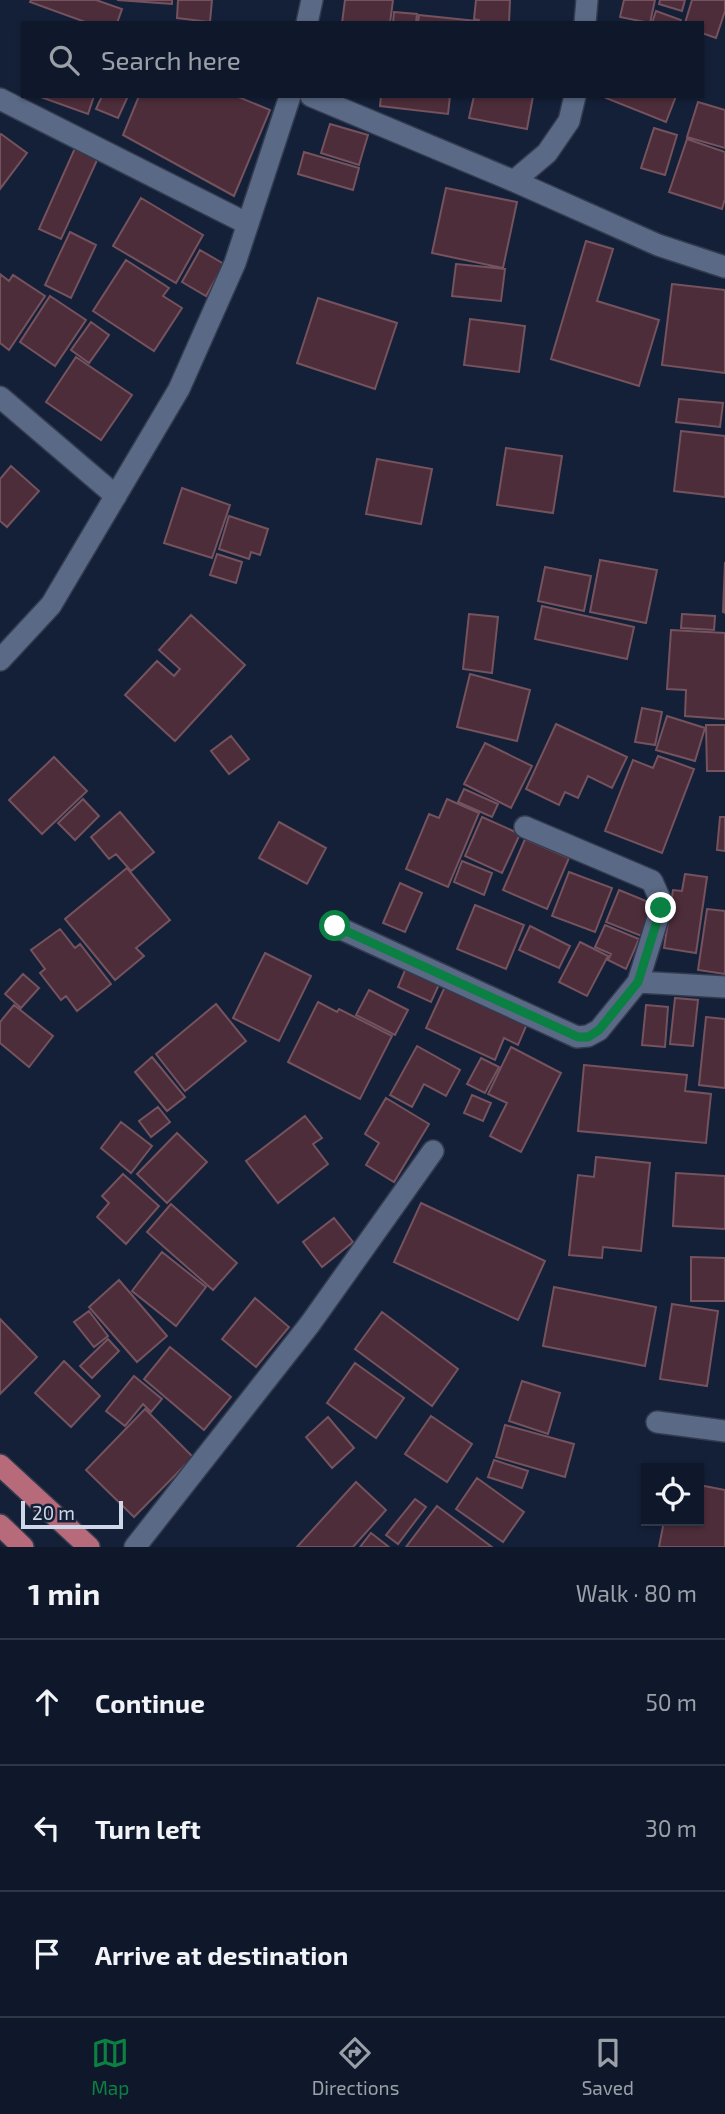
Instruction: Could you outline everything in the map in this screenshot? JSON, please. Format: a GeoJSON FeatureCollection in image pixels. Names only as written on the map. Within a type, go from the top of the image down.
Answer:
{"type":"FeatureCollection","features":[{"type":"Feature","properties":{"kind":"main road"},"geometry":{"type":"LineString","coordinates":[[0,1465],[89,1547]]}},
{"type":"Feature","properties":{"kind":"main road"},"geometry":{"type":"LineString","coordinates":[[0,1525],[23,1547]]}},
{"type":"Feature","properties":{"kind":"street"},"geometry":{"type":"LineString","coordinates":[[308,21],[313,0]]}},
{"type":"Feature","properties":{"kind":"street"},"geometry":{"type":"LineString","coordinates":[[585,21],[587,0]]}},
{"type":"Feature","properties":{"kind":"street"},"geometry":{"type":"LineString","coordinates":[[0,660],[51,605],[179,388],[235,263],[289,98]]}},
{"type":"Feature","properties":{"kind":"street"},"geometry":{"type":"LineString","coordinates":[[316,98],[514,181],[658,246],[725,267]]}},
{"type":"Feature","properties":{"kind":"street"},"geometry":{"type":"LineString","coordinates":[[514,181],[547,153],[569,121],[575,98]]}},
{"type":"Feature","properties":{"kind":"street"},"geometry":{"type":"LineString","coordinates":[[0,99],[248,224]]}},
{"type":"Feature","properties":{"kind":"street"},"geometry":{"type":"LineString","coordinates":[[0,397],[116,496]]}},
{"type":"Feature","properties":{"kind":"street"},"geometry":{"type":"LineString","coordinates":[[335,926],[578,1037],[588,1037],[599,1030],[638,982],[661,908],[659,897],[652,881],[525,827]]}},
{"type":"Feature","properties":{"kind":"street"},"geometry":{"type":"LineString","coordinates":[[638,982],[725,988]]}},
{"type":"Feature","properties":{"kind":"street"},"geometry":{"type":"LineString","coordinates":[[135,1547],[310,1324],[433,1151]]}},
{"type":"Feature","properties":{"kind":"street"},"geometry":{"type":"LineString","coordinates":[[657,1422],[725,1431]]}},
{"type":"Feature","properties":{"kind":"building"},"geometry":{"type":"Polygon","coordinates":[[[96,0],[122,9],[118,21],[82,21],[30,2],[96,0]]]}},
{"type":"Feature","properties":{"kind":"building"},"geometry":{"type":"Polygon","coordinates":[[[117,0],[172,0],[172,4],[117,0]]]}},
{"type":"Feature","properties":{"kind":"building"},"geometry":{"type":"Polygon","coordinates":[[[178,0],[212,0],[210,21],[177,18],[178,0]]]}},
{"type":"Feature","properties":{"kind":"building"},"geometry":{"type":"Polygon","coordinates":[[[345,0],[393,0],[390,21],[342,21],[345,0]]]}},
{"type":"Feature","properties":{"kind":"building"},"geometry":{"type":"Polygon","coordinates":[[[476,0],[510,0],[509,21],[474,19],[476,0]]]}},
{"type":"Feature","properties":{"kind":"building"},"geometry":{"type":"Polygon","coordinates":[[[624,0],[655,0],[650,21],[620,17],[624,0]]]}},
{"type":"Feature","properties":{"kind":"building"},"geometry":{"type":"Polygon","coordinates":[[[660,0],[685,0],[682,11],[659,4],[660,0]]]}},
{"type":"Feature","properties":{"kind":"building"},"geometry":{"type":"Polygon","coordinates":[[[692,0],[725,0],[725,11],[716,38],[704,34],[704,21],[686,21],[692,0]]]}},
{"type":"Feature","properties":{"kind":"building"},"geometry":{"type":"Polygon","coordinates":[[[656,11],[681,20],[681,21],[653,21],[656,11]]]}},
{"type":"Feature","properties":{"kind":"building"},"geometry":{"type":"Polygon","coordinates":[[[394,12],[417,14],[416,21],[393,21],[394,12]]]}},
{"type":"Feature","properties":{"kind":"building"},"geometry":{"type":"Polygon","coordinates":[[[419,15],[476,21],[418,21],[419,15]]]}},
{"type":"Feature","properties":{"kind":"building"},"geometry":{"type":"Polygon","coordinates":[[[44,98],[93,98],[88,114],[44,98]]]}},
{"type":"Feature","properties":{"kind":"building"},"geometry":{"type":"Polygon","coordinates":[[[101,98],[127,98],[118,118],[96,109],[101,98]]]}},
{"type":"Feature","properties":{"kind":"building"},"geometry":{"type":"Polygon","coordinates":[[[138,98],[241,98],[270,110],[234,196],[123,135],[138,98]]]}},
{"type":"Feature","properties":{"kind":"building"},"geometry":{"type":"Polygon","coordinates":[[[381,98],[450,98],[448,114],[380,106],[381,98]]]}},
{"type":"Feature","properties":{"kind":"building"},"geometry":{"type":"Polygon","coordinates":[[[474,98],[533,98],[527,129],[469,118],[474,98]]]}},
{"type":"Feature","properties":{"kind":"building"},"geometry":{"type":"Polygon","coordinates":[[[606,98],[675,98],[666,122],[606,98]]]}},
{"type":"Feature","properties":{"kind":"building"},"geometry":{"type":"Polygon","coordinates":[[[698,102],[725,110],[725,148],[687,137],[698,102]]]}},
{"type":"Feature","properties":{"kind":"building"},"geometry":{"type":"Polygon","coordinates":[[[330,124],[368,135],[359,165],[321,153],[330,124]]]}},
{"type":"Feature","properties":{"kind":"building"},"geometry":{"type":"Polygon","coordinates":[[[654,128],[677,135],[665,175],[641,168],[654,128]]]}},
{"type":"Feature","properties":{"kind":"building"},"geometry":{"type":"Polygon","coordinates":[[[0,135],[27,153],[0,189],[0,135]]]}},
{"type":"Feature","properties":{"kind":"building"},"geometry":{"type":"Polygon","coordinates":[[[687,139],[725,152],[725,199],[722,209],[669,192],[687,139]]]}},
{"type":"Feature","properties":{"kind":"building"},"geometry":{"type":"Polygon","coordinates":[[[75,148],[98,158],[61,239],[39,229],[75,148]]]}},
{"type":"Feature","properties":{"kind":"building"},"geometry":{"type":"Polygon","coordinates":[[[304,152],[359,168],[353,190],[298,174],[304,152]]]}},
{"type":"Feature","properties":{"kind":"building"},"geometry":{"type":"Polygon","coordinates":[[[446,188],[517,202],[503,268],[432,253],[446,188]]]}},
{"type":"Feature","properties":{"kind":"building"},"geometry":{"type":"Polygon","coordinates":[[[141,198],[203,235],[176,283],[113,246],[141,198]]]}},
{"type":"Feature","properties":{"kind":"building"},"geometry":{"type":"Polygon","coordinates":[[[70,232],[96,245],[71,298],[45,285],[70,232]]]}},
{"type":"Feature","properties":{"kind":"building"},"geometry":{"type":"Polygon","coordinates":[[[586,241],[613,249],[597,301],[659,320],[639,386],[551,359],[586,241]]]}},
{"type":"Feature","properties":{"kind":"building"},"geometry":{"type":"Polygon","coordinates":[[[200,250],[224,264],[206,296],[182,282],[200,250]]]}},
{"type":"Feature","properties":{"kind":"building"},"geometry":{"type":"Polygon","coordinates":[[[126,260],[169,288],[163,296],[182,308],[154,351],[93,311],[126,260]]]}},
{"type":"Feature","properties":{"kind":"building"},"geometry":{"type":"Polygon","coordinates":[[[456,264],[505,269],[501,301],[452,296],[456,264]]]}},
{"type":"Feature","properties":{"kind":"building"},"geometry":{"type":"Polygon","coordinates":[[[0,274],[9,281],[13,275],[45,296],[9,350],[0,343],[0,274]]]}},
{"type":"Feature","properties":{"kind":"building"},"geometry":{"type":"Polygon","coordinates":[[[672,284],[725,290],[725,373],[662,365],[672,284]]]}},
{"type":"Feature","properties":{"kind":"building"},"geometry":{"type":"Polygon","coordinates":[[[50,296],[86,320],[55,366],[20,342],[50,296]]]}},
{"type":"Feature","properties":{"kind":"building"},"geometry":{"type":"Polygon","coordinates":[[[318,298],[397,323],[375,389],[297,363],[318,298]]]}},
{"type":"Feature","properties":{"kind":"building"},"geometry":{"type":"Polygon","coordinates":[[[470,319],[525,326],[519,372],[464,365],[470,319]]]}},
{"type":"Feature","properties":{"kind":"building"},"geometry":{"type":"Polygon","coordinates":[[[91,322],[109,335],[89,363],[71,350],[91,322]]]}},
{"type":"Feature","properties":{"kind":"building"},"geometry":{"type":"Polygon","coordinates":[[[76,357],[132,395],[101,440],[46,402],[76,357]]]}},
{"type":"Feature","properties":{"kind":"building"},"geometry":{"type":"Polygon","coordinates":[[[679,399],[723,403],[720,427],[676,422],[679,399]]]}},
{"type":"Feature","properties":{"kind":"building"},"geometry":{"type":"Polygon","coordinates":[[[681,431],[725,436],[725,497],[674,491],[681,431]]]}},
{"type":"Feature","properties":{"kind":"building"},"geometry":{"type":"Polygon","coordinates":[[[506,448],[562,456],[553,513],[497,505],[506,448]]]}},
{"type":"Feature","properties":{"kind":"building"},"geometry":{"type":"Polygon","coordinates":[[[377,459],[432,469],[421,524],[366,514],[377,459]]]}},
{"type":"Feature","properties":{"kind":"building"},"geometry":{"type":"Polygon","coordinates":[[[11,466],[39,491],[7,527],[0,521],[0,479],[11,466]]]}},
{"type":"Feature","properties":{"kind":"building"},"geometry":{"type":"Polygon","coordinates":[[[182,488],[230,505],[212,558],[164,543],[182,488]]]}},
{"type":"Feature","properties":{"kind":"building"},"geometry":{"type":"Polygon","coordinates":[[[229,516],[268,529],[260,555],[251,552],[249,559],[219,549],[229,516]]]}},
{"type":"Feature","properties":{"kind":"building"},"geometry":{"type":"Polygon","coordinates":[[[217,554],[242,562],[236,583],[210,575],[217,554]]]}},
{"type":"Feature","properties":{"kind":"building"},"geometry":{"type":"Polygon","coordinates":[[[600,560],[657,570],[646,623],[590,612],[600,560]]]}},
{"type":"Feature","properties":{"kind":"building"},"geometry":{"type":"Polygon","coordinates":[[[725,562],[725,613],[723,612],[725,562]]]}},
{"type":"Feature","properties":{"kind":"building"},"geometry":{"type":"Polygon","coordinates":[[[545,567],[591,576],[584,611],[538,601],[545,567]]]}},
{"type":"Feature","properties":{"kind":"building"},"geometry":{"type":"Polygon","coordinates":[[[542,606],[634,627],[627,659],[535,639],[542,606]]]}},
{"type":"Feature","properties":{"kind":"building"},"geometry":{"type":"Polygon","coordinates":[[[469,614],[498,617],[492,673],[463,669],[469,614]]]}},
{"type":"Feature","properties":{"kind":"building"},"geometry":{"type":"Polygon","coordinates":[[[682,614],[715,616],[714,630],[681,628],[682,614]]]}},
{"type":"Feature","properties":{"kind":"building"},"geometry":{"type":"Polygon","coordinates":[[[191,615],[245,665],[175,741],[125,695],[157,661],[174,676],[180,669],[159,650],[191,615]]]}},
{"type":"Feature","properties":{"kind":"building"},"geometry":{"type":"Polygon","coordinates":[[[671,630],[725,633],[725,719],[685,716],[686,690],[667,689],[671,630]]]}},
{"type":"Feature","properties":{"kind":"building"},"geometry":{"type":"Polygon","coordinates":[[[470,674],[530,690],[517,741],[457,727],[470,674]]]}},
{"type":"Feature","properties":{"kind":"building"},"geometry":{"type":"Polygon","coordinates":[[[642,708],[662,712],[655,745],[635,742],[642,708]]]}},
{"type":"Feature","properties":{"kind":"building"},"geometry":{"type":"Polygon","coordinates":[[[667,716],[705,728],[695,761],[656,750],[667,716]]]}},
{"type":"Feature","properties":{"kind":"building"},"geometry":{"type":"Polygon","coordinates":[[[556,724],[627,757],[612,788],[588,776],[578,798],[565,792],[559,805],[526,789],[556,724]]]}},
{"type":"Feature","properties":{"kind":"building"},"geometry":{"type":"Polygon","coordinates":[[[706,725],[725,725],[725,771],[707,771],[706,725]]]}},
{"type":"Feature","properties":{"kind":"building"},"geometry":{"type":"Polygon","coordinates":[[[231,736],[249,759],[229,774],[211,751],[231,736]]]}},
{"type":"Feature","properties":{"kind":"building"},"geometry":{"type":"Polygon","coordinates":[[[485,743],[532,766],[511,808],[464,784],[485,743]]]}},
{"type":"Feature","properties":{"kind":"building"},"geometry":{"type":"Polygon","coordinates":[[[658,756],[694,769],[662,853],[605,831],[633,760],[653,768],[658,756]]]}},
{"type":"Feature","properties":{"kind":"building"},"geometry":{"type":"Polygon","coordinates":[[[54,757],[87,791],[42,834],[9,800],[54,757]]]}},
{"type":"Feature","properties":{"kind":"building"},"geometry":{"type":"Polygon","coordinates":[[[464,789],[498,804],[492,817],[458,802],[464,789]]]}},
{"type":"Feature","properties":{"kind":"building"},"geometry":{"type":"Polygon","coordinates":[[[83,799],[99,816],[75,840],[58,823],[83,799]]]}},
{"type":"Feature","properties":{"kind":"building"},"geometry":{"type":"Polygon","coordinates":[[[447,799],[479,813],[448,887],[406,869],[429,814],[439,818],[447,799]]]}},
{"type":"Feature","properties":{"kind":"building"},"geometry":{"type":"Polygon","coordinates":[[[120,812],[154,852],[131,871],[116,854],[109,859],[91,837],[120,812]]]}},
{"type":"Feature","properties":{"kind":"building"},"geometry":{"type":"Polygon","coordinates":[[[482,817],[520,834],[502,873],[465,856],[482,817]]]}},
{"type":"Feature","properties":{"kind":"building"},"geometry":{"type":"Polygon","coordinates":[[[720,817],[725,817],[725,851],[717,850],[720,817]]]}},
{"type":"Feature","properties":{"kind":"building"},"geometry":{"type":"Polygon","coordinates":[[[279,822],[326,848],[307,884],[259,858],[279,822]]]}},
{"type":"Feature","properties":{"kind":"building"},"geometry":{"type":"Polygon","coordinates":[[[525,839],[569,858],[547,909],[503,890],[525,839]]]}},
{"type":"Feature","properties":{"kind":"building"},"geometry":{"type":"Polygon","coordinates":[[[462,861],[492,873],[484,895],[454,882],[462,861]]]}},
{"type":"Feature","properties":{"kind":"building"},"geometry":{"type":"Polygon","coordinates":[[[127,868],[170,920],[136,948],[144,956],[115,980],[65,919],[127,868]]]}},
{"type":"Feature","properties":{"kind":"building"},"geometry":{"type":"Polygon","coordinates":[[[569,872],[612,888],[595,932],[552,916],[569,872]]]}},
{"type":"Feature","properties":{"kind":"building"},"geometry":{"type":"Polygon","coordinates":[[[685,874],[707,877],[696,953],[664,948],[673,890],[682,891],[685,874]]]}},
{"type":"Feature","properties":{"kind":"building"},"geometry":{"type":"Polygon","coordinates":[[[400,883],[422,893],[405,932],[383,923],[400,883]]]}},
{"type":"Feature","properties":{"kind":"building"},"geometry":{"type":"Polygon","coordinates":[[[619,890],[656,905],[644,937],[606,922],[619,890]]]}},
{"type":"Feature","properties":{"kind":"building"},"geometry":{"type":"Polygon","coordinates":[[[475,905],[524,925],[506,969],[457,949],[475,905]]]}},
{"type":"Feature","properties":{"kind":"building"},"geometry":{"type":"Polygon","coordinates":[[[707,909],[725,911],[725,974],[698,970],[707,909]]]}},
{"type":"Feature","properties":{"kind":"building"},"geometry":{"type":"Polygon","coordinates":[[[605,925],[639,939],[626,969],[608,960],[611,954],[595,947],[605,925]]]}},
{"type":"Feature","properties":{"kind":"building"},"geometry":{"type":"Polygon","coordinates":[[[530,926],[570,946],[559,968],[519,950],[530,926]]]}},
{"type":"Feature","properties":{"kind":"building"},"geometry":{"type":"Polygon","coordinates":[[[60,929],[75,948],[80,944],[111,984],[77,1011],[66,996],[61,1000],[40,973],[45,969],[31,950],[60,929]]]}},
{"type":"Feature","properties":{"kind":"building"},"geometry":{"type":"Polygon","coordinates":[[[580,942],[608,956],[587,996],[559,982],[580,942]]]}},
{"type":"Feature","properties":{"kind":"building"},"geometry":{"type":"Polygon","coordinates":[[[265,953],[311,976],[279,1041],[233,1018],[265,953]]]}},
{"type":"Feature","properties":{"kind":"building"},"geometry":{"type":"Polygon","coordinates":[[[408,963],[442,978],[431,1002],[398,987],[408,963]]]}},
{"type":"Feature","properties":{"kind":"building"},"geometry":{"type":"Polygon","coordinates":[[[23,974],[39,988],[21,1008],[5,994],[23,974]]]}},
{"type":"Feature","properties":{"kind":"building"},"geometry":{"type":"Polygon","coordinates":[[[448,980],[530,1017],[518,1045],[504,1038],[495,1060],[426,1028],[448,980]]]}},
{"type":"Feature","properties":{"kind":"building"},"geometry":{"type":"Polygon","coordinates":[[[369,990],[408,1010],[395,1035],[356,1015],[369,990]]]}},
{"type":"Feature","properties":{"kind":"building"},"geometry":{"type":"Polygon","coordinates":[[[675,998],[698,1000],[693,1046],[670,1044],[675,998]]]}},
{"type":"Feature","properties":{"kind":"building"},"geometry":{"type":"Polygon","coordinates":[[[318,1002],[337,1012],[339,1009],[392,1036],[360,1099],[288,1062],[318,1002]]]}},
{"type":"Feature","properties":{"kind":"building"},"geometry":{"type":"Polygon","coordinates":[[[216,1004],[246,1041],[185,1091],[156,1054],[216,1004]]]}},
{"type":"Feature","properties":{"kind":"building"},"geometry":{"type":"Polygon","coordinates":[[[14,1005],[53,1036],[29,1067],[0,1043],[0,1022],[14,1005]]]}},
{"type":"Feature","properties":{"kind":"building"},"geometry":{"type":"Polygon","coordinates":[[[646,1005],[668,1007],[665,1047],[642,1045],[646,1005]]]}},
{"type":"Feature","properties":{"kind":"building"},"geometry":{"type":"Polygon","coordinates":[[[706,1017],[725,1019],[725,1088],[699,1085],[706,1017]]]}},
{"type":"Feature","properties":{"kind":"building"},"geometry":{"type":"Polygon","coordinates":[[[417,1046],[460,1070],[446,1096],[424,1084],[412,1107],[390,1095],[417,1046]]]}},
{"type":"Feature","properties":{"kind":"building"},"geometry":{"type":"Polygon","coordinates":[[[511,1047],[561,1073],[521,1152],[490,1136],[507,1103],[488,1094],[511,1047]]]}},
{"type":"Feature","properties":{"kind":"building"},"geometry":{"type":"Polygon","coordinates":[[[152,1057],[185,1097],[167,1111],[135,1072],[152,1057]]]}},
{"type":"Feature","properties":{"kind":"building"},"geometry":{"type":"Polygon","coordinates":[[[481,1058],[499,1067],[485,1093],[467,1084],[481,1058]]]}},
{"type":"Feature","properties":{"kind":"building"},"geometry":{"type":"Polygon","coordinates":[[[584,1065],[687,1075],[685,1091],[711,1094],[706,1143],[578,1131],[584,1065]]]}},
{"type":"Feature","properties":{"kind":"building"},"geometry":{"type":"Polygon","coordinates":[[[472,1095],[491,1103],[483,1121],[464,1113],[472,1095]]]}},
{"type":"Feature","properties":{"kind":"building"},"geometry":{"type":"Polygon","coordinates":[[[386,1098],[429,1124],[394,1182],[366,1165],[379,1143],[365,1134],[386,1098]]]}},
{"type":"Feature","properties":{"kind":"building"},"geometry":{"type":"Polygon","coordinates":[[[158,1107],[170,1122],[151,1137],[139,1121],[158,1107]]]}},
{"type":"Feature","properties":{"kind":"building"},"geometry":{"type":"Polygon","coordinates":[[[305,1116],[322,1138],[313,1144],[328,1164],[278,1203],[246,1161],[305,1116]]]}},
{"type":"Feature","properties":{"kind":"building"},"geometry":{"type":"Polygon","coordinates":[[[121,1122],[152,1146],[131,1173],[101,1148],[121,1122]]]}},
{"type":"Feature","properties":{"kind":"building"},"geometry":{"type":"Polygon","coordinates":[[[177,1133],[207,1162],[167,1203],[137,1174],[177,1133]]]}},
{"type":"Feature","properties":{"kind":"building"},"geometry":{"type":"Polygon","coordinates":[[[596,1157],[650,1163],[641,1251],[603,1247],[602,1258],[569,1255],[578,1175],[594,1177],[596,1157]]]}},
{"type":"Feature","properties":{"kind":"building"},"geometry":{"type":"Polygon","coordinates":[[[676,1173],[725,1176],[725,1229],[673,1226],[676,1173]]]}},
{"type":"Feature","properties":{"kind":"building"},"geometry":{"type":"Polygon","coordinates":[[[123,1174],[159,1206],[126,1244],[97,1217],[109,1203],[102,1196],[123,1174]]]}},
{"type":"Feature","properties":{"kind":"building"},"geometry":{"type":"Polygon","coordinates":[[[421,1203],[545,1261],[518,1320],[394,1262],[421,1203]]]}},
{"type":"Feature","properties":{"kind":"building"},"geometry":{"type":"Polygon","coordinates":[[[171,1204],[237,1263],[213,1290],[147,1232],[171,1204]]]}},
{"type":"Feature","properties":{"kind":"building"},"geometry":{"type":"Polygon","coordinates":[[[334,1218],[353,1242],[322,1267],[303,1242],[334,1218]]]}},
{"type":"Feature","properties":{"kind":"building"},"geometry":{"type":"Polygon","coordinates":[[[162,1252],[206,1287],[176,1326],[132,1291],[162,1252]]]}},
{"type":"Feature","properties":{"kind":"building"},"geometry":{"type":"Polygon","coordinates":[[[691,1257],[725,1258],[725,1301],[691,1301],[691,1257]]]}},
{"type":"Feature","properties":{"kind":"building"},"geometry":{"type":"Polygon","coordinates":[[[119,1280],[167,1336],[137,1362],[89,1307],[119,1280]]]}},
{"type":"Feature","properties":{"kind":"building"},"geometry":{"type":"Polygon","coordinates":[[[554,1287],[656,1307],[645,1366],[543,1346],[554,1287]]]}},
{"type":"Feature","properties":{"kind":"building"},"geometry":{"type":"Polygon","coordinates":[[[255,1298],[289,1327],[256,1367],[222,1339],[255,1298]]]}},
{"type":"Feature","properties":{"kind":"building"},"geometry":{"type":"Polygon","coordinates":[[[672,1304],[718,1311],[707,1386],[660,1379],[672,1304]]]}},
{"type":"Feature","properties":{"kind":"building"},"geometry":{"type":"Polygon","coordinates":[[[89,1311],[108,1336],[94,1347],[74,1322],[89,1311]]]}},
{"type":"Feature","properties":{"kind":"building"},"geometry":{"type":"Polygon","coordinates":[[[382,1312],[458,1369],[432,1406],[355,1349],[382,1312]]]}},
{"type":"Feature","properties":{"kind":"building"},"geometry":{"type":"Polygon","coordinates":[[[0,1319],[37,1357],[0,1394],[0,1319]]]}},
{"type":"Feature","properties":{"kind":"building"},"geometry":{"type":"Polygon","coordinates":[[[108,1339],[119,1351],[92,1378],[80,1366],[108,1339]]]}},
{"type":"Feature","properties":{"kind":"building"},"geometry":{"type":"Polygon","coordinates":[[[170,1347],[231,1397],[204,1430],[144,1379],[170,1347]]]}},
{"type":"Feature","properties":{"kind":"building"},"geometry":{"type":"Polygon","coordinates":[[[64,1361],[100,1396],[71,1427],[35,1393],[64,1361]]]}},
{"type":"Feature","properties":{"kind":"building"},"geometry":{"type":"Polygon","coordinates":[[[355,1363],[404,1398],[376,1438],[327,1403],[355,1363]]]}},
{"type":"Feature","properties":{"kind":"building"},"geometry":{"type":"Polygon","coordinates":[[[134,1376],[162,1399],[151,1412],[143,1404],[125,1426],[106,1411],[134,1376]]]}},
{"type":"Feature","properties":{"kind":"building"},"geometry":{"type":"Polygon","coordinates":[[[522,1381],[560,1393],[548,1434],[509,1421],[522,1381]]]}},
{"type":"Feature","properties":{"kind":"building"},"geometry":{"type":"Polygon","coordinates":[[[145,1409],[193,1457],[134,1517],[86,1470],[145,1409]]]}},
{"type":"Feature","properties":{"kind":"building"},"geometry":{"type":"Polygon","coordinates":[[[431,1416],[472,1444],[447,1482],[405,1454],[431,1416]]]}},
{"type":"Feature","properties":{"kind":"building"},"geometry":{"type":"Polygon","coordinates":[[[328,1417],[354,1448],[332,1468],[306,1437],[328,1417]]]}},
{"type":"Feature","properties":{"kind":"building"},"geometry":{"type":"Polygon","coordinates":[[[505,1425],[574,1444],[565,1477],[496,1457],[505,1425]]]}},
{"type":"Feature","properties":{"kind":"building"},"geometry":{"type":"Polygon","coordinates":[[[494,1460],[528,1471],[522,1488],[488,1477],[494,1460]]]}},
{"type":"Feature","properties":{"kind":"building"},"geometry":{"type":"Polygon","coordinates":[[[477,1478],[524,1512],[503,1542],[456,1509],[477,1478]]]}},
{"type":"Feature","properties":{"kind":"building"},"geometry":{"type":"Polygon","coordinates":[[[356,1482],[386,1510],[353,1547],[297,1547],[356,1482]]]}},
{"type":"Feature","properties":{"kind":"building"},"geometry":{"type":"Polygon","coordinates":[[[704,1486],[725,1490],[725,1547],[659,1547],[663,1526],[704,1526],[704,1486]]]}},
{"type":"Feature","properties":{"kind":"building"},"geometry":{"type":"Polygon","coordinates":[[[415,1499],[426,1507],[398,1544],[386,1535],[415,1499]]]}},
{"type":"Feature","properties":{"kind":"building"},"geometry":{"type":"Polygon","coordinates":[[[437,1506],[492,1547],[406,1547],[437,1506]]]}},
{"type":"Feature","properties":{"kind":"building"},"geometry":{"type":"Polygon","coordinates":[[[371,1533],[389,1547],[360,1547],[371,1533]]]}},
{"type":"Feature","properties":{"kind":"route"},"geometry":{"type":"LineString","coordinates":[[335,926],[578,1037],[588,1037],[599,1030],[638,982],[661,908]]}}]}
